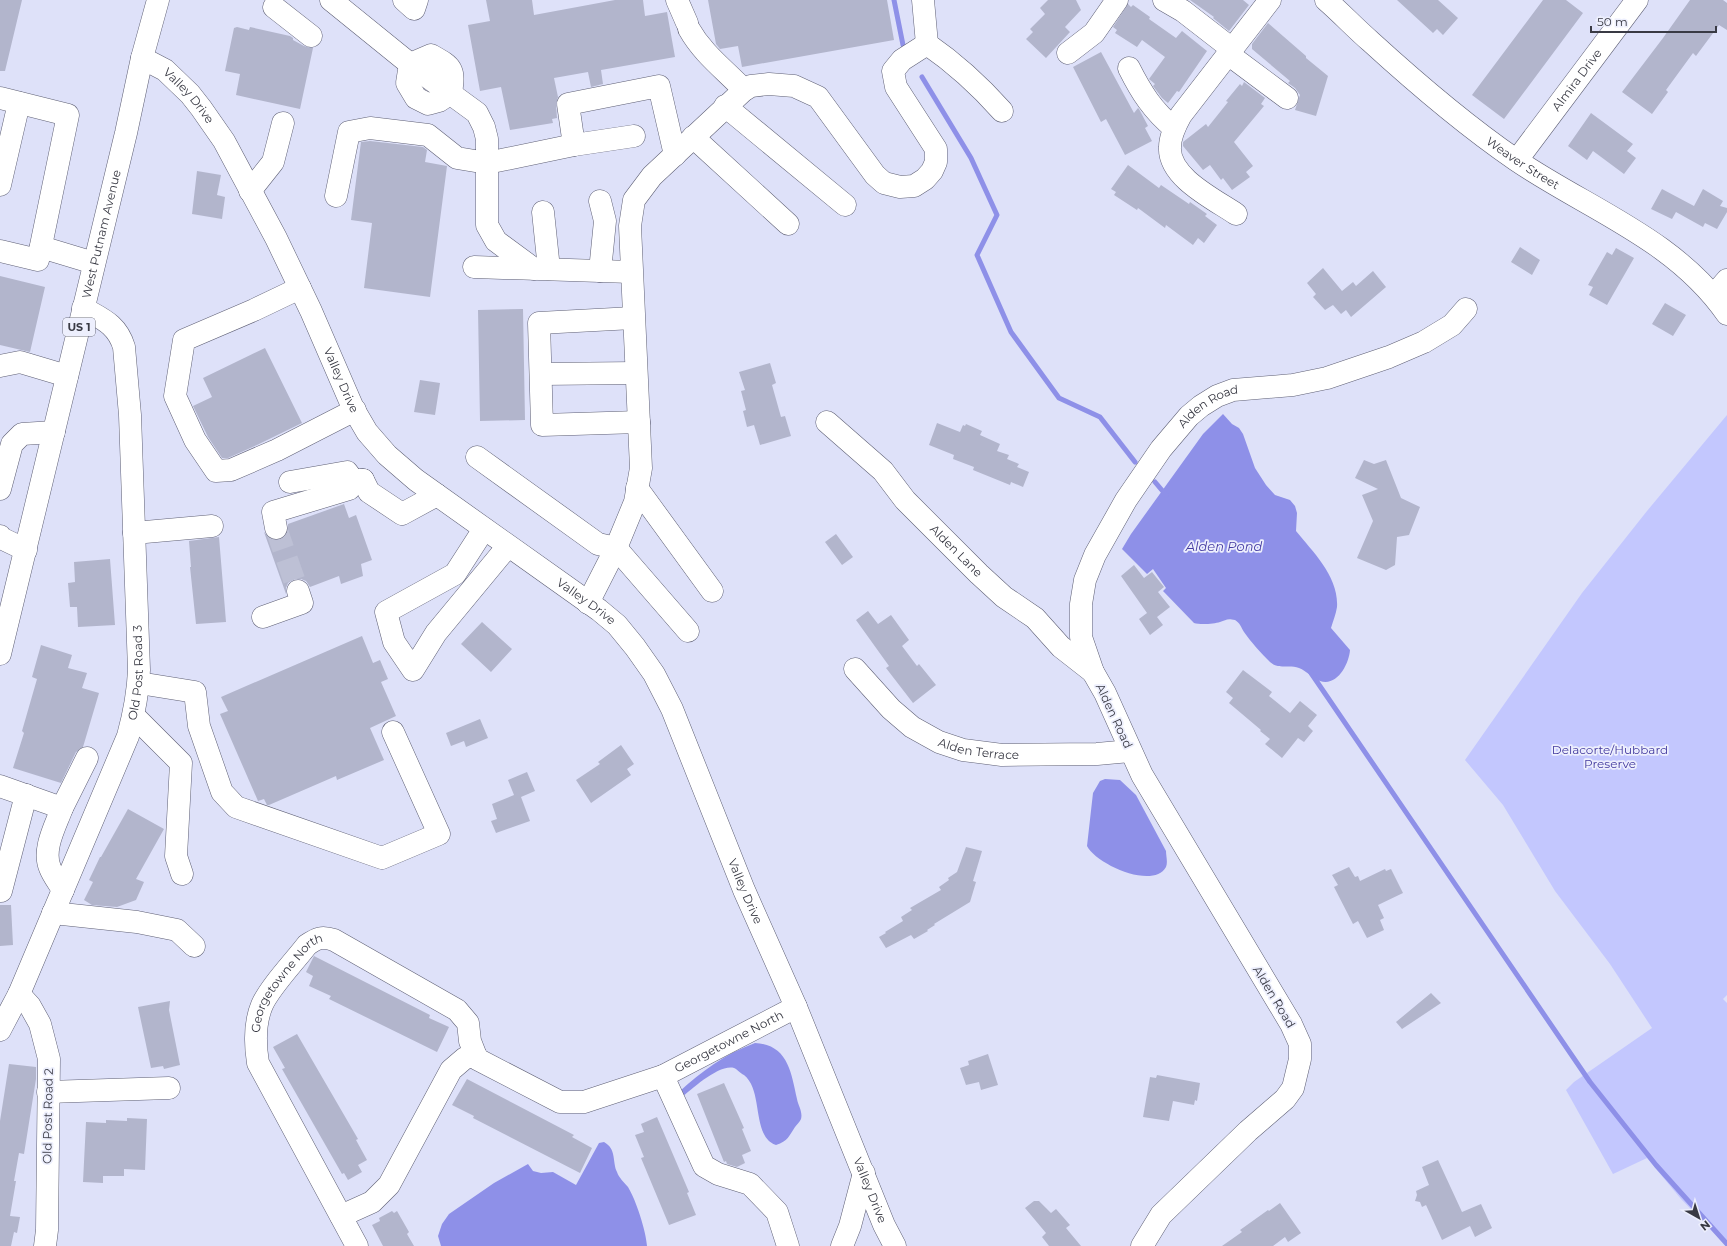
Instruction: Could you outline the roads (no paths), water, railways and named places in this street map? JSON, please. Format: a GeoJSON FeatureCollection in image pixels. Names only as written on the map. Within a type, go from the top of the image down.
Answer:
{"type":"FeatureCollection","features":[{"type":"Feature","properties":{"kind":"street","name":"West Putnam Avenue"},"geometry":{"type":"LineString","coordinates":[[0,654],[4,619],[26,550],[142,58],[158,0]]}},
{"type":"Feature","properties":{"kind":"street"},"geometry":{"type":"LineString","coordinates":[[331,0],[410,64],[477,113],[484,127],[487,139],[487,225],[496,241],[542,269]]}},
{"type":"Feature","properties":{"kind":"street"},"geometry":{"type":"LineString","coordinates":[[404,0],[414,9],[417,0]]}},
{"type":"Feature","properties":{"kind":"street"},"geometry":{"type":"LineString","coordinates":[[677,0],[696,42],[707,55],[748,88]]}},
{"type":"Feature","properties":{"kind":"street"},"geometry":{"type":"LineString","coordinates":[[923,0],[927,44],[954,63],[983,90],[1002,111]]}},
{"type":"Feature","properties":{"kind":"street"},"geometry":{"type":"LineString","coordinates":[[1068,52],[1094,33],[1117,0]]}},
{"type":"Feature","properties":{"kind":"street"},"geometry":{"type":"LineString","coordinates":[[1164,0],[1183,11],[1287,98]]}},
{"type":"Feature","properties":{"kind":"street"},"geometry":{"type":"LineString","coordinates":[[1236,214],[1184,179],[1171,156],[1170,147],[1174,128],[1181,115],[1270,0]]}},
{"type":"Feature","properties":{"kind":"street","name":"Weaver Street"},"geometry":{"type":"LineString","coordinates":[[1326,0],[1370,41],[1492,143],[1517,160],[1636,230],[1664,250],[1702,283],[1720,287],[1727,314]]}},
{"type":"Feature","properties":{"kind":"street"},"geometry":{"type":"LineString","coordinates":[[273,2],[311,36]]}},
{"type":"Feature","properties":{"kind":"street","name":"Almira Drive"},"geometry":{"type":"LineString","coordinates":[[1517,160],[1630,3]]}},
{"type":"Feature","properties":{"kind":"street"},"geometry":{"type":"LineString","coordinates":[[588,603],[616,548],[635,502],[641,468],[631,272],[630,226],[634,200],[652,176],[725,106],[748,88],[769,84],[794,86],[818,97],[875,175],[884,183],[900,187],[914,186],[925,179],[932,171],[936,162],[936,149],[896,87],[893,71],[902,60],[927,44]]}},
{"type":"Feature","properties":{"kind":"street","name":"Valley Drive"},"geometry":{"type":"LineString","coordinates":[[142,58],[165,70],[190,94],[202,108],[224,141],[300,288],[355,410],[367,432],[390,457],[416,480],[617,625],[654,674],[672,709],[744,890],[796,1007],[884,1225],[895,1246]]}},
{"type":"Feature","properties":{"kind":"street"},"geometry":{"type":"LineString","coordinates":[[1129,68],[1140,90],[1152,108],[1174,128]]}},
{"type":"Feature","properties":{"kind":"street"},"geometry":{"type":"LineString","coordinates":[[574,145],[568,104],[659,86],[675,155]]}},
{"type":"Feature","properties":{"kind":"street"},"geometry":{"type":"LineString","coordinates":[[0,185],[10,101],[68,115],[38,260],[0,251]]}},
{"type":"Feature","properties":{"kind":"street"},"geometry":{"type":"LineString","coordinates":[[725,106],[845,205]]}},
{"type":"Feature","properties":{"kind":"street"},"geometry":{"type":"LineString","coordinates":[[250,191],[273,162],[283,123]]}},
{"type":"Feature","properties":{"kind":"street"},"geometry":{"type":"LineString","coordinates":[[336,196],[349,132],[370,128],[428,135],[457,158],[488,163],[574,145],[634,136]]}},
{"type":"Feature","properties":{"kind":"street"},"geometry":{"type":"LineString","coordinates":[[693,138],[788,224]]}},
{"type":"Feature","properties":{"kind":"street"},"geometry":{"type":"LineString","coordinates":[[600,201],[605,220],[600,271]]}},
{"type":"Feature","properties":{"kind":"street"},"geometry":{"type":"LineString","coordinates":[[542,269],[543,212]]}},
{"type":"Feature","properties":{"kind":"street"},"geometry":{"type":"LineString","coordinates":[[41,247],[94,262]]}},
{"type":"Feature","properties":{"kind":"street"},"geometry":{"type":"LineString","coordinates":[[474,267],[631,272]]}},
{"type":"Feature","properties":{"kind":"street"},"geometry":{"type":"LineString","coordinates":[[300,288],[254,310],[184,340],[175,396],[191,432],[216,471],[230,470],[277,450],[355,410]]}},
{"type":"Feature","properties":{"kind":"street","name":"Old Post Road 3"},"geometry":{"type":"LineString","coordinates":[[0,1030],[19,994],[128,736],[134,716],[139,683],[130,415],[124,347],[121,336],[114,326],[83,308]]}},
{"type":"Feature","properties":{"kind":"street","name":"Alden Road"},"geometry":{"type":"LineString","coordinates":[[1142,1246],[1161,1215],[1248,1131],[1285,1099],[1293,1088],[1300,1059],[1300,1044],[1291,1024],[1142,775],[1105,694],[1093,672],[1081,637],[1081,604],[1086,580],[1095,554],[1130,494],[1161,449],[1189,416],[1201,406],[1212,399],[1233,390],[1293,386],[1327,378],[1388,356],[1424,342],[1447,329],[1466,309]]}},
{"type":"Feature","properties":{"kind":"street"},"geometry":{"type":"LineString","coordinates":[[633,318],[540,323],[542,425],[639,422]]}},
{"type":"Feature","properties":{"kind":"street"},"geometry":{"type":"LineString","coordinates":[[1,367],[20,362],[67,376]]}},
{"type":"Feature","properties":{"kind":"street"},"geometry":{"type":"LineString","coordinates":[[541,374],[636,373]]}},
{"type":"Feature","properties":{"kind":"street","name":"Alden Lane"},"geometry":{"type":"LineString","coordinates":[[827,422],[883,472],[905,500],[979,574],[1004,597],[1035,618],[1061,647],[1093,672]]}},
{"type":"Feature","properties":{"kind":"street"},"geometry":{"type":"LineString","coordinates":[[0,489],[12,444],[22,434],[54,432]]}},
{"type":"Feature","properties":{"kind":"street"},"geometry":{"type":"LineString","coordinates":[[276,528],[273,512],[349,489],[358,480],[390,457]]}},
{"type":"Feature","properties":{"kind":"street"},"geometry":{"type":"LineString","coordinates":[[477,457],[598,544],[616,548],[688,631]]}},
{"type":"Feature","properties":{"kind":"street"},"geometry":{"type":"LineString","coordinates":[[290,482],[347,472],[370,492],[402,514],[437,495]]}},
{"type":"Feature","properties":{"kind":"street"},"geometry":{"type":"LineString","coordinates":[[637,488],[712,591]]}},
{"type":"Feature","properties":{"kind":"street"},"geometry":{"type":"LineString","coordinates":[[134,533],[212,526]]}},
{"type":"Feature","properties":{"kind":"street"},"geometry":{"type":"LineString","coordinates":[[484,529],[455,574],[386,612],[394,642],[412,670],[436,633],[508,546]]}},
{"type":"Feature","properties":{"kind":"street"},"geometry":{"type":"LineString","coordinates":[[0,536],[1,538],[26,550]]}},
{"type":"Feature","properties":{"kind":"street"},"geometry":{"type":"LineString","coordinates":[[455,574],[474,587]]}},
{"type":"Feature","properties":{"kind":"street"},"geometry":{"type":"LineString","coordinates":[[263,617],[302,603],[298,591]]}},
{"type":"Feature","properties":{"kind":"street","name":"Alden Terrace"},"geometry":{"type":"LineString","coordinates":[[854,669],[891,709],[912,727],[939,742],[963,750],[1002,755],[1097,754],[1130,751]]}},
{"type":"Feature","properties":{"kind":"street"},"geometry":{"type":"LineString","coordinates":[[139,683],[195,692],[199,726],[222,792],[236,807],[382,858],[439,834],[393,732]]}},
{"type":"Feature","properties":{"kind":"street"},"geometry":{"type":"LineString","coordinates":[[134,716],[181,763],[176,856],[182,874]]}},
{"type":"Feature","properties":{"kind":"street"},"geometry":{"type":"LineString","coordinates":[[63,890],[49,868],[47,854],[62,808],[87,758]]}},
{"type":"Feature","properties":{"kind":"street"},"geometry":{"type":"LineString","coordinates":[[0,786],[62,808]]}},
{"type":"Feature","properties":{"kind":"street"},"geometry":{"type":"LineString","coordinates":[[1,891],[26,795]]}},
{"type":"Feature","properties":{"kind":"street"},"geometry":{"type":"LineString","coordinates":[[53,913],[137,922],[177,930],[194,946]]}},
{"type":"Feature","properties":{"kind":"street","name":"Georgetowne North"},"geometry":{"type":"LineString","coordinates":[[357,1246],[258,1063],[255,1044],[258,1019],[262,1005],[307,945],[314,940],[323,937],[334,940],[457,1010],[468,1023],[470,1041],[477,1059],[560,1102],[584,1102],[663,1076],[796,1007]]}},
{"type":"Feature","properties":{"kind":"street","name":"Old Post Road 2"},"geometry":{"type":"LineString","coordinates":[[19,994],[30,1006],[40,1024],[49,1059],[47,1230],[45,1246]]}},
{"type":"Feature","properties":{"kind":"street"},"geometry":{"type":"LineString","coordinates":[[341,1216],[372,1202],[389,1185],[451,1070],[465,1058],[476,1056]]}},
{"type":"Feature","properties":{"kind":"street","name":"Georgetowne North"},"geometry":{"type":"LineString","coordinates":[[663,1076],[704,1166],[718,1174],[750,1184],[777,1212],[788,1246]]}},
{"type":"Feature","properties":{"kind":"street"},"geometry":{"type":"LineString","coordinates":[[48,1092],[169,1088]]}},
{"type":"Feature","properties":{"kind":"street"},"geometry":{"type":"LineString","coordinates":[[842,1246],[850,1226],[864,1173]]}},
{"type":"Feature","properties":{"kind":"water","name":"Alden Pond"},"geometry":{"type":"Polygon","coordinates":[[[1223,414],[1232,424],[1239,428],[1243,434],[1255,468],[1266,485],[1275,495],[1290,500],[1295,506],[1297,513],[1296,531],[1317,556],[1334,585],[1337,596],[1337,607],[1331,628],[1350,650],[1345,668],[1337,678],[1332,681],[1320,681],[1299,668],[1292,666],[1277,666],[1273,664],[1256,647],[1235,620],[1228,619],[1217,623],[1207,624],[1194,623],[1163,591],[1166,588],[1153,569],[1147,574],[1122,549],[1131,534],[1203,434],[1223,414]]]}},
{"type":"Feature","properties":{"kind":"water"},"geometry":{"type":"Polygon","coordinates":[[[1105,779],[1120,780],[1136,795],[1166,851],[1166,867],[1159,873],[1149,876],[1125,872],[1101,860],[1092,853],[1087,846],[1093,793],[1100,781],[1105,779]]]}},
{"type":"Feature","properties":{"kind":"water"},"geometry":{"type":"Polygon","coordinates":[[[755,1043],[766,1045],[775,1049],[781,1054],[790,1070],[801,1111],[801,1120],[790,1136],[783,1142],[776,1145],[768,1140],[763,1133],[754,1091],[750,1082],[744,1075],[734,1068],[728,1068],[714,1073],[681,1098],[679,1092],[714,1064],[734,1052],[755,1043]]]}},
{"type":"Feature","properties":{"kind":"water"},"geometry":{"type":"Polygon","coordinates":[[[604,1142],[611,1148],[618,1174],[628,1187],[637,1207],[643,1224],[647,1246],[441,1246],[438,1236],[442,1224],[449,1214],[494,1183],[528,1164],[533,1171],[541,1173],[553,1172],[576,1185],[599,1143],[604,1142]]]}},
{"type":"Feature","properties":{"kind":"waterway"},"geometry":{"type":"LineString","coordinates":[[894,0],[903,45]]}},
{"type":"Feature","properties":{"kind":"waterway"},"geometry":{"type":"LineString","coordinates":[[922,77],[971,158],[997,215],[977,255],[1011,332],[1059,398],[1100,417],[1135,462]]}},
{"type":"Feature","properties":{"kind":"waterway"},"geometry":{"type":"LineString","coordinates":[[1155,482],[1166,495]]}},
{"type":"Feature","properties":{"kind":"waterway"},"geometry":{"type":"LineString","coordinates":[[1311,673],[1590,1082],[1656,1165],[1727,1244]]}},
{"type":"Feature","properties":{"kind":"tunnel"},"geometry":{"type":"LineString","coordinates":[[276,528],[298,591]]}},
{"type":"Feature","properties":{"kind":"park label","name":"Delacorte/Hubbard Preserve"},"geometry":{"type":"Point","coordinates":[1610,757]}}]}
